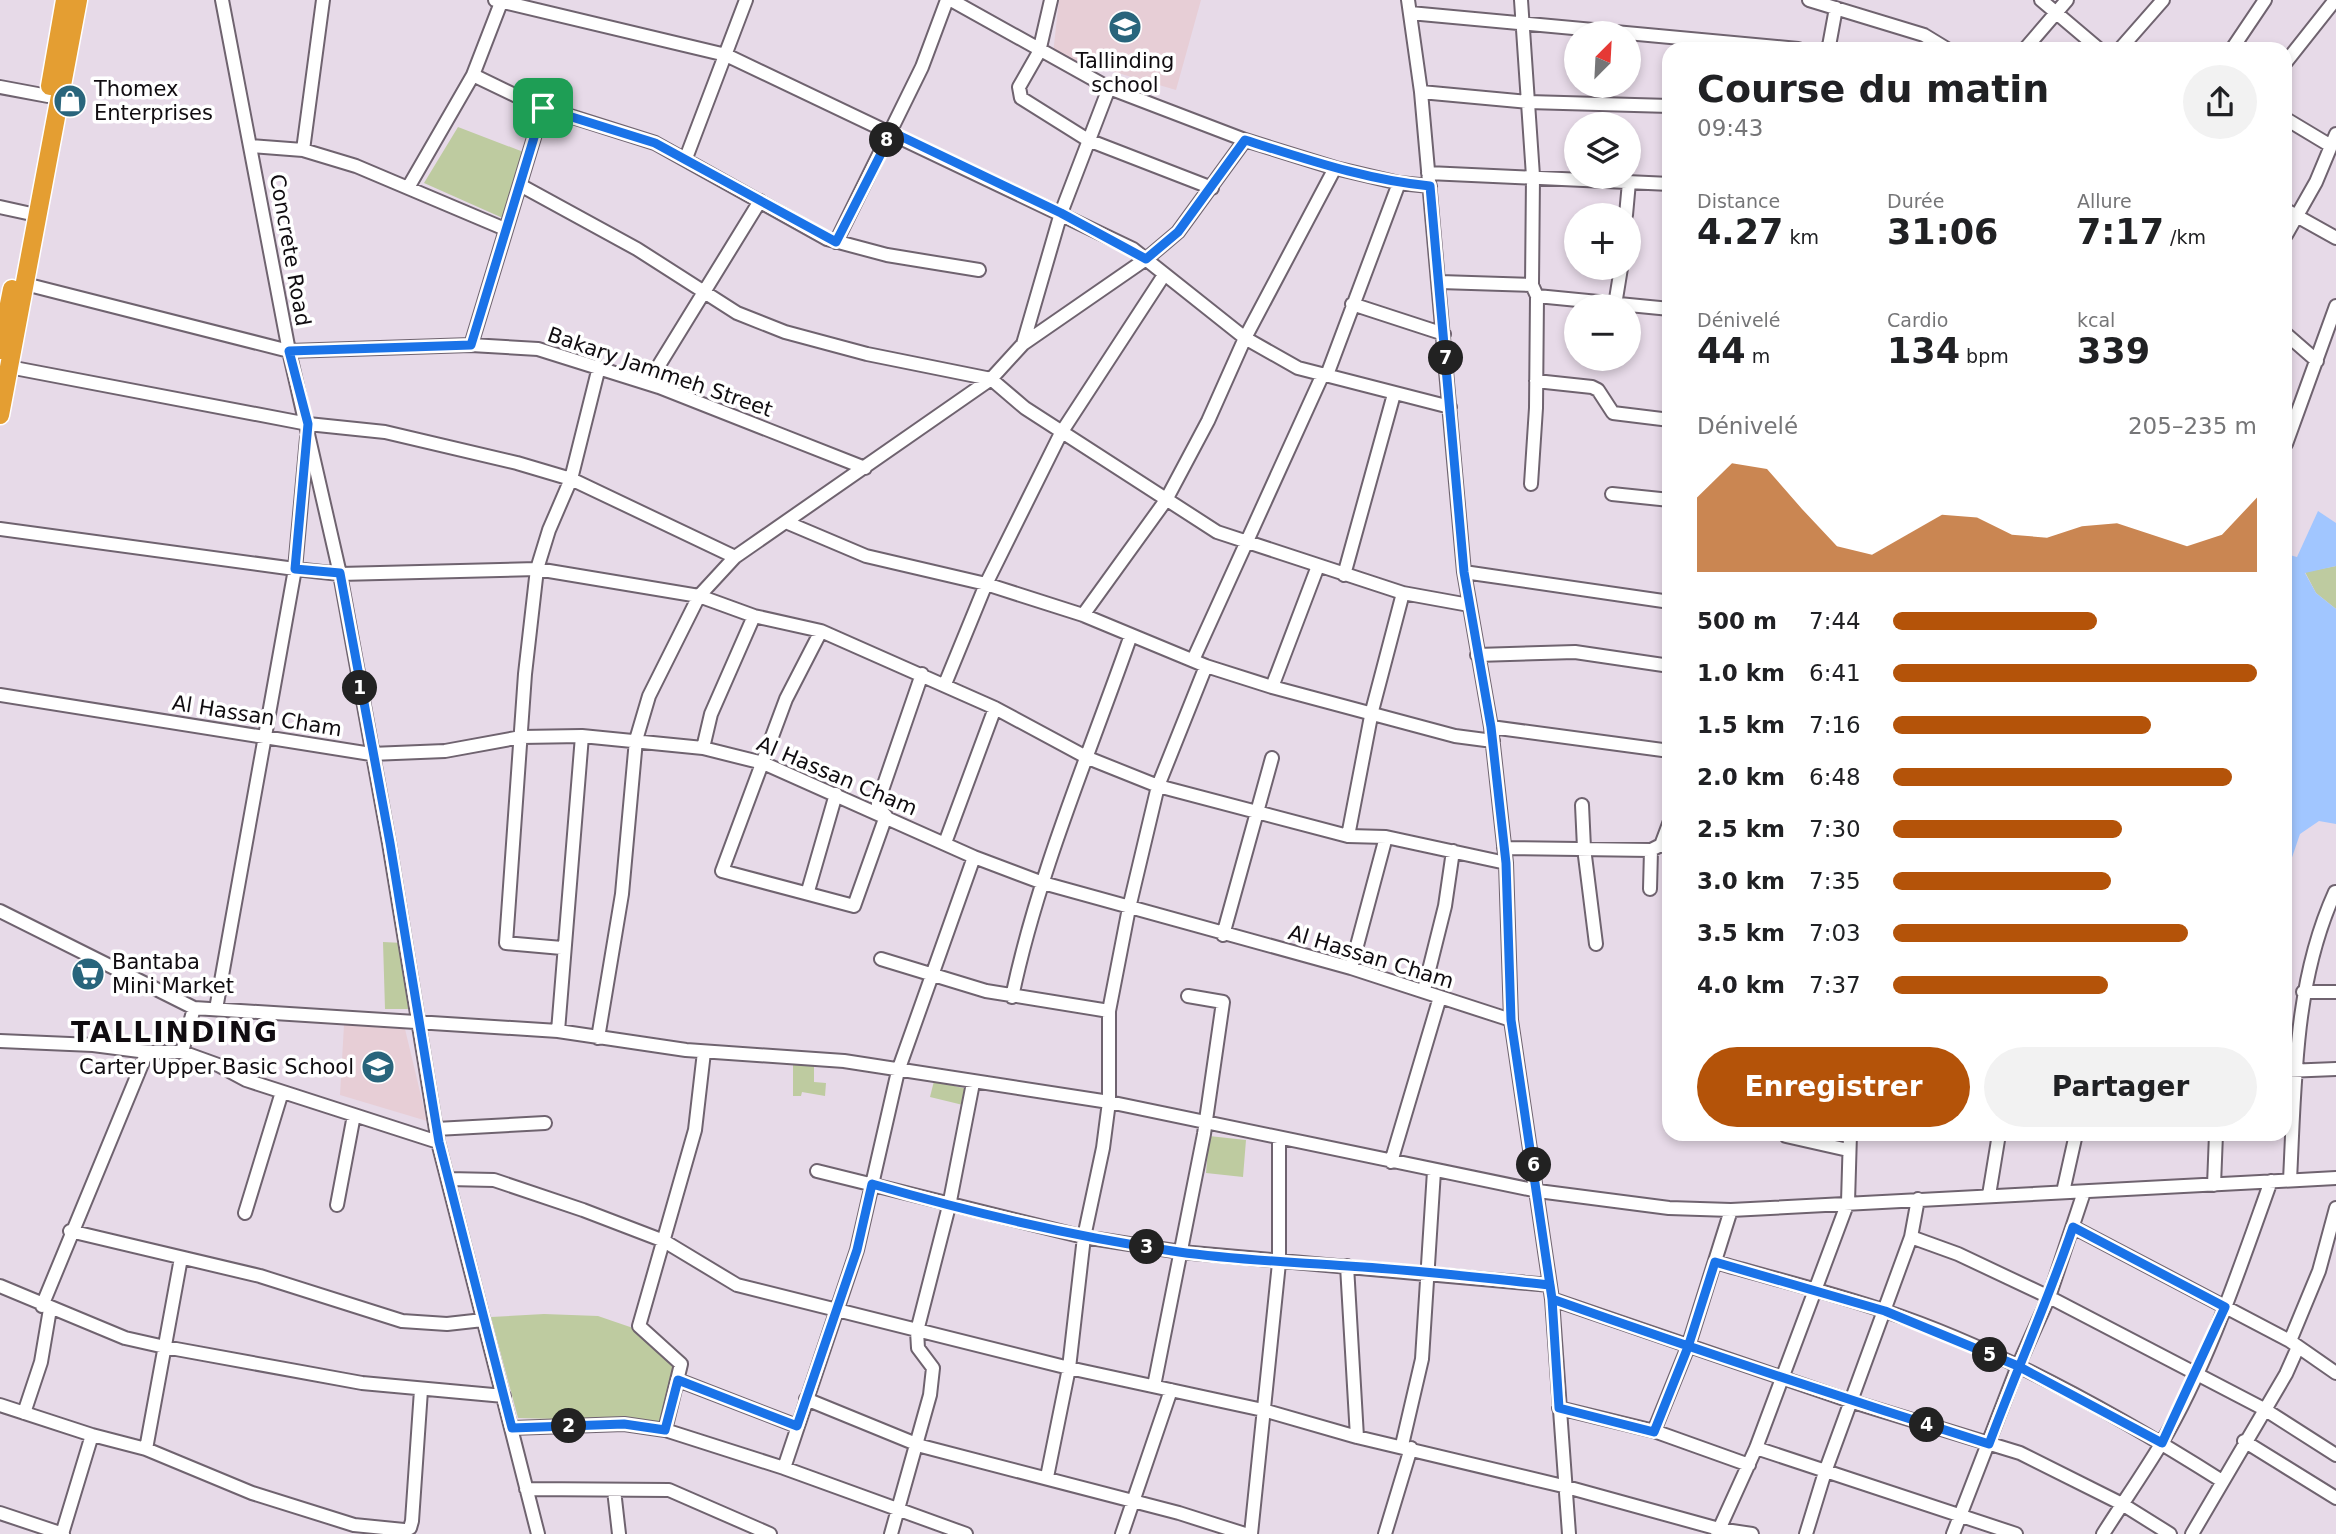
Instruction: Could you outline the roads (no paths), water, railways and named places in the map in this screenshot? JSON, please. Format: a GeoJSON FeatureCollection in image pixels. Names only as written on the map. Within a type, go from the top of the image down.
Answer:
{"type":"FeatureCollection","features":[{"type":"Feature","properties":{"kind":"highway"},"geometry":{"type":"LineString","coordinates":[[0,350],[3,322],[27,213],[65,0]]}},
{"type":"Feature","properties":{"kind":"highway"},"geometry":{"type":"LineString","coordinates":[[0,415],[78,0]]}},
{"type":"Feature","properties":{"kind":"street","name":"Concrete Road"},"geometry":{"type":"LineString","coordinates":[[222,0],[289,351],[308,424],[340,573],[371,754],[390,843],[437,1136],[483,1320],[505,1395],[538,1534]]}},
{"type":"Feature","properties":{"kind":"street"},"geometry":{"type":"LineString","coordinates":[[303,150],[323,0]]}},
{"type":"Feature","properties":{"kind":"street"},"geometry":{"type":"LineString","coordinates":[[686,158],[746,0]]}},
{"type":"Feature","properties":{"kind":"street"},"geometry":{"type":"LineString","coordinates":[[836,242],[892,132],[949,0],[1039,52],[1109,88],[1245,140],[1335,168],[1399,183],[1429,179],[1564,178]]}},
{"type":"Feature","properties":{"kind":"street"},"geometry":{"type":"LineString","coordinates":[[1051,0],[1039,52],[1019,87],[1021,97],[1088,140],[1212,188]]}},
{"type":"Feature","properties":{"kind":"street"},"geometry":{"type":"LineString","coordinates":[[1521,0],[1533,176],[1536,381],[1531,484]]}},
{"type":"Feature","properties":{"kind":"street"},"geometry":{"type":"LineString","coordinates":[[1809,0],[1835,5],[1924,35],[1936,42]]}},
{"type":"Feature","properties":{"kind":"street"},"geometry":{"type":"LineString","coordinates":[[2040,0],[2091,42]]}},
{"type":"Feature","properties":{"kind":"street"},"geometry":{"type":"LineString","coordinates":[[2031,42],[2067,0]]}},
{"type":"Feature","properties":{"kind":"street"},"geometry":{"type":"LineString","coordinates":[[2126,42],[2163,0]]}},
{"type":"Feature","properties":{"kind":"street"},"geometry":{"type":"LineString","coordinates":[[2237,42],[2265,0]]}},
{"type":"Feature","properties":{"kind":"street"},"geometry":{"type":"LineString","coordinates":[[2292,54],[2335,0]]}},
{"type":"Feature","properties":{"kind":"street"},"geometry":{"type":"LineString","coordinates":[[409,186],[473,75],[500,1],[726,55],[1061,213],[1146,259],[1245,338],[1298,368],[1450,407]]}},
{"type":"Feature","properties":{"kind":"street"},"geometry":{"type":"LineString","coordinates":[[1830,42],[1835,5]]}},
{"type":"Feature","properties":{"kind":"street"},"geometry":{"type":"LineString","coordinates":[[1569,1534],[1563,1486],[1551,1292],[1511,1020],[1506,863],[1491,727],[1464,572],[1422,92],[1409,7],[1523,24],[1721,42]]}},
{"type":"Feature","properties":{"kind":"street"},"geometry":{"type":"LineString","coordinates":[[473,75],[543,108],[643,138],[686,158],[836,242],[887,255],[979,270]]}},
{"type":"Feature","properties":{"kind":"street"},"geometry":{"type":"LineString","coordinates":[[0,87],[48,96]]}},
{"type":"Feature","properties":{"kind":"street"},"geometry":{"type":"LineString","coordinates":[[1023,344],[1061,213],[1109,88]]}},
{"type":"Feature","properties":{"kind":"street"},"geometry":{"type":"LineString","coordinates":[[1422,92],[1528,102],[1662,106]]}},
{"type":"Feature","properties":{"kind":"street"},"geometry":{"type":"LineString","coordinates":[[471,345],[543,108]]}},
{"type":"Feature","properties":{"kind":"street"},"geometry":{"type":"LineString","coordinates":[[2292,122],[2334,140],[2292,226]]}},
{"type":"Feature","properties":{"kind":"street"},"geometry":{"type":"LineString","coordinates":[[598,1038],[622,894],[636,740],[649,696],[699,596],[735,557],[788,523],[991,379],[1023,344],[1146,259],[1178,232],[1245,140]]}},
{"type":"Feature","properties":{"kind":"street"},"geometry":{"type":"LineString","coordinates":[[251,146],[303,150],[409,186],[505,229]]}},
{"type":"Feature","properties":{"kind":"street"},"geometry":{"type":"LineString","coordinates":[[1083,615],[1166,500],[1208,421],[1245,338],[1335,168]]}},
{"type":"Feature","properties":{"kind":"street"},"geometry":{"type":"LineString","coordinates":[[1641,182],[1662,183]]}},
{"type":"Feature","properties":{"kind":"street"},"geometry":{"type":"LineString","coordinates":[[1193,660],[1325,375],[1399,183]]}},
{"type":"Feature","properties":{"kind":"street"},"geometry":{"type":"LineString","coordinates":[[520,185],[637,249],[737,313],[785,332],[867,354],[991,379],[1025,408],[1061,433],[1217,532],[1403,593],[1469,605]]}},
{"type":"Feature","properties":{"kind":"street"},"geometry":{"type":"LineString","coordinates":[[648,383],[760,201]]}},
{"type":"Feature","properties":{"kind":"street"},"geometry":{"type":"LineString","coordinates":[[0,207],[27,213]]}},
{"type":"Feature","properties":{"kind":"street"},"geometry":{"type":"LineString","coordinates":[[2292,215],[2336,238]]}},
{"type":"Feature","properties":{"kind":"street"},"geometry":{"type":"LineString","coordinates":[[944,684],[986,584],[1061,433],[1164,275]]}},
{"type":"Feature","properties":{"kind":"street"},"geometry":{"type":"LineString","coordinates":[[1440,282],[1534,290],[1564,296]]}},
{"type":"Feature","properties":{"kind":"street","name":"Bakary Jammeh Street"},"geometry":{"type":"LineString","coordinates":[[25,284],[289,351],[471,345],[538,349],[648,383],[865,468]]}},
{"type":"Feature","properties":{"kind":"street"},"geometry":{"type":"LineString","coordinates":[[1352,304],[1444,334]]}},
{"type":"Feature","properties":{"kind":"street"},"geometry":{"type":"LineString","coordinates":[[2292,427],[2336,306]]}},
{"type":"Feature","properties":{"kind":"street"},"geometry":{"type":"LineString","coordinates":[[1641,307],[1662,308]]}},
{"type":"Feature","properties":{"kind":"street"},"geometry":{"type":"LineString","coordinates":[[2292,339],[2316,361]]}},
{"type":"Feature","properties":{"kind":"street"},"geometry":{"type":"LineString","coordinates":[[9,367],[308,424],[385,432],[517,463],[571,479],[735,557]]}},
{"type":"Feature","properties":{"kind":"street"},"geometry":{"type":"LineString","coordinates":[[562,948],[506,943],[525,674],[537,569],[549,530],[571,479],[599,367]]}},
{"type":"Feature","properties":{"kind":"street"},"geometry":{"type":"LineString","coordinates":[[1536,381],[1592,387],[1598,390],[1613,413],[1662,419]]}},
{"type":"Feature","properties":{"kind":"street"},"geometry":{"type":"LineString","coordinates":[[1343,575],[1394,394]]}},
{"type":"Feature","properties":{"kind":"street"},"geometry":{"type":"LineString","coordinates":[[216,1009],[295,569],[308,424]]}},
{"type":"Feature","properties":{"kind":"street"},"geometry":{"type":"LineString","coordinates":[[1612,494],[1662,499]]}},
{"type":"Feature","properties":{"kind":"street"},"geometry":{"type":"LineString","coordinates":[[788,523],[866,556],[986,584],[1083,615],[1206,666],[1272,687],[1372,711],[1455,736],[1493,741]]}},
{"type":"Feature","properties":{"kind":"street"},"geometry":{"type":"LineString","coordinates":[[0,529],[295,569],[340,573],[537,569],[699,596],[754,617],[821,631],[995,708],[1088,758],[1158,786],[1348,836],[1386,837],[1506,863]]}},
{"type":"Feature","properties":{"kind":"street"},"geometry":{"type":"LineString","coordinates":[[1272,687],[1318,566]]}},
{"type":"Feature","properties":{"kind":"street"},"geometry":{"type":"LineString","coordinates":[[1464,572],[1662,601]]}},
{"type":"Feature","properties":{"kind":"street"},"geometry":{"type":"LineString","coordinates":[[1348,836],[1372,711],[1403,593]]}},
{"type":"Feature","properties":{"kind":"street"},"geometry":{"type":"LineString","coordinates":[[703,748],[711,714],[754,617]]}},
{"type":"Feature","properties":{"kind":"street"},"geometry":{"type":"LineString","coordinates":[[821,631],[786,699],[722,871],[808,891],[854,906],[886,816],[878,808],[878,802],[922,674]]}},
{"type":"Feature","properties":{"kind":"street"},"geometry":{"type":"LineString","coordinates":[[1012,997],[1022,950],[1043,883],[1131,635]]}},
{"type":"Feature","properties":{"kind":"street"},"geometry":{"type":"LineString","coordinates":[[1477,654],[1575,652],[1662,665]]}},
{"type":"Feature","properties":{"kind":"street"},"geometry":{"type":"LineString","coordinates":[[1047,1477],[1069,1368],[1084,1237],[1109,1102],[1109,1011],[1129,908],[1158,786],[1206,666]]}},
{"type":"Feature","properties":{"kind":"street","name":"Al Hassan Cham"},"geometry":{"type":"LineString","coordinates":[[0,695],[371,754],[446,751],[521,737],[582,736],[703,748],[763,763],[974,857],[1043,883],[1223,935],[1351,968],[1511,1020]]}},
{"type":"Feature","properties":{"kind":"street"},"geometry":{"type":"LineString","coordinates":[[945,843],[995,708]]}},
{"type":"Feature","properties":{"kind":"street"},"geometry":{"type":"LineString","coordinates":[[1491,727],[1662,750]]}},
{"type":"Feature","properties":{"kind":"street"},"geometry":{"type":"LineString","coordinates":[[558,1031],[562,948],[568,914],[572,834],[582,736]]}},
{"type":"Feature","properties":{"kind":"street"},"geometry":{"type":"LineString","coordinates":[[1223,935],[1259,813],[1272,758]]}},
{"type":"Feature","properties":{"kind":"street"},"geometry":{"type":"LineString","coordinates":[[808,891],[835,794]]}},
{"type":"Feature","properties":{"kind":"street"},"geometry":{"type":"LineString","coordinates":[[1582,805],[1584,848],[1596,944]]}},
{"type":"Feature","properties":{"kind":"street"},"geometry":{"type":"LineString","coordinates":[[1351,968],[1386,837]]}},
{"type":"Feature","properties":{"kind":"street"},"geometry":{"type":"LineString","coordinates":[[1504,848],[1660,847],[1650,889]]}},
{"type":"Feature","properties":{"kind":"street"},"geometry":{"type":"LineString","coordinates":[[1424,990],[1445,906],[1453,851]]}},
{"type":"Feature","properties":{"kind":"street"},"geometry":{"type":"LineString","coordinates":[[784,1468],[834,1311],[857,1250],[898,1071],[974,857]]}},
{"type":"Feature","properties":{"kind":"street"},"geometry":{"type":"LineString","coordinates":[[2292,1060],[2318,931],[2335,891]]}},
{"type":"Feature","properties":{"kind":"street"},"geometry":{"type":"LineString","coordinates":[[0,911],[194,1008],[558,1031],[704,1052],[844,1061],[1109,1102],[1538,1191],[1669,1208],[1731,1210],[2336,1178]]}},
{"type":"Feature","properties":{"kind":"street"},"geometry":{"type":"LineString","coordinates":[[881,958],[932,977],[1012,997],[1109,1011]]}},
{"type":"Feature","properties":{"kind":"street"},"geometry":{"type":"LineString","coordinates":[[2304,992],[2336,992]]}},
{"type":"Feature","properties":{"kind":"street"},"geometry":{"type":"LineString","coordinates":[[1154,1387],[1205,1121],[1223,1002],[1188,996]]}},
{"type":"Feature","properties":{"kind":"street"},"geometry":{"type":"LineString","coordinates":[[1391,1162],[1440,997]]}},
{"type":"Feature","properties":{"kind":"street"},"geometry":{"type":"LineString","coordinates":[[182,1052],[194,1008]]}},
{"type":"Feature","properties":{"kind":"street"},"geometry":{"type":"LineString","coordinates":[[0,1041],[93,1045],[147,1052],[182,1052],[218,1065],[246,1080],[282,1092],[354,1115],[437,1136],[545,1123]]}},
{"type":"Feature","properties":{"kind":"street"},"geometry":{"type":"LineString","coordinates":[[24,1413],[41,1362],[46,1307],[70,1231],[147,1052]]}},
{"type":"Feature","properties":{"kind":"street"},"geometry":{"type":"LineString","coordinates":[[665,1430],[681,1364],[639,1326],[695,1130],[704,1052]]}},
{"type":"Feature","properties":{"kind":"street"},"geometry":{"type":"LineString","coordinates":[[2292,1071],[2336,1069]]}},
{"type":"Feature","properties":{"kind":"street"},"geometry":{"type":"LineString","coordinates":[[891,1534],[914,1444],[930,1395],[933,1368],[918,1349],[917,1331],[949,1206],[973,1083]]}},
{"type":"Feature","properties":{"kind":"street"},"geometry":{"type":"LineString","coordinates":[[245,1213],[282,1092]]}},
{"type":"Feature","properties":{"kind":"street"},"geometry":{"type":"LineString","coordinates":[[337,1205],[354,1115]]}},
{"type":"Feature","properties":{"kind":"street"},"geometry":{"type":"LineString","coordinates":[[1251,1534],[1279,1263],[1279,1139]]}},
{"type":"Feature","properties":{"kind":"street"},"geometry":{"type":"LineString","coordinates":[[1808,1141],[1848,1150]]}},
{"type":"Feature","properties":{"kind":"street"},"geometry":{"type":"LineString","coordinates":[[1718,1531],[1749,1465],[1784,1378],[1848,1202],[1849,1141]]}},
{"type":"Feature","properties":{"kind":"street"},"geometry":{"type":"LineString","coordinates":[[1989,1195],[1998,1141]]}},
{"type":"Feature","properties":{"kind":"street"},"geometry":{"type":"LineString","coordinates":[[2063,1192],[2074,1141]]}},
{"type":"Feature","properties":{"kind":"street"},"geometry":{"type":"LineString","coordinates":[[2214,1185],[2216,1141]]}},
{"type":"Feature","properties":{"kind":"street"},"geometry":{"type":"LineString","coordinates":[[2290,1141],[2290,1180]]}},
{"type":"Feature","properties":{"kind":"street"},"geometry":{"type":"LineString","coordinates":[[817,1171],[949,1206],[1084,1237],[1279,1263],[1429,1272],[1551,1292],[1688,1347],[1850,1401],[2020,1453],[2122,1504],[2170,1534]]}},
{"type":"Feature","properties":{"kind":"street"},"geometry":{"type":"LineString","coordinates":[[1384,1534],[1407,1446],[1422,1359],[1434,1171]]}},
{"type":"Feature","properties":{"kind":"street"},"geometry":{"type":"LineString","coordinates":[[448,1179],[494,1180],[664,1241],[737,1285],[1069,1368],[1263,1410],[1357,1437],[1407,1446],[1563,1486],[1718,1531],[1752,1534]]}},
{"type":"Feature","properties":{"kind":"street"},"geometry":{"type":"LineString","coordinates":[[2103,1534],[2162,1443],[2195,1376],[2225,1307],[2271,1181]]}},
{"type":"Feature","properties":{"kind":"street"},"geometry":{"type":"LineString","coordinates":[[1953,1534],[2018,1366],[2049,1297],[2084,1192]]}},
{"type":"Feature","properties":{"kind":"street"},"geometry":{"type":"LineString","coordinates":[[1806,1534],[1850,1401],[1911,1237],[1918,1199]]}},
{"type":"Feature","properties":{"kind":"street"},"geometry":{"type":"LineString","coordinates":[[2192,1534],[2244,1441],[2286,1374],[2336,1208]]}},
{"type":"Feature","properties":{"kind":"street"},"geometry":{"type":"LineString","coordinates":[[1654,1432],[1688,1347],[1731,1210]]}},
{"type":"Feature","properties":{"kind":"street"},"geometry":{"type":"LineString","coordinates":[[2073,1227],[2294,1344],[2336,1373]]}},
{"type":"Feature","properties":{"kind":"street"},"geometry":{"type":"LineString","coordinates":[[70,1231],[260,1276],[402,1321],[447,1324],[483,1320]]}},
{"type":"Feature","properties":{"kind":"street"},"geometry":{"type":"LineString","coordinates":[[1911,1237],[1958,1254],[2049,1297],[2195,1376],[2264,1409],[2336,1455]]}},
{"type":"Feature","properties":{"kind":"street"},"geometry":{"type":"LineString","coordinates":[[146,1449],[181,1258]]}},
{"type":"Feature","properties":{"kind":"street"},"geometry":{"type":"LineString","coordinates":[[1715,1262],[1885,1311],[2018,1366],[2162,1443],[2222,1481]]}},
{"type":"Feature","properties":{"kind":"street"},"geometry":{"type":"LineString","coordinates":[[1347,1266],[1357,1437]]}},
{"type":"Feature","properties":{"kind":"street"},"geometry":{"type":"LineString","coordinates":[[0,1286],[125,1338],[165,1347],[362,1383],[505,1395]]}},
{"type":"Feature","properties":{"kind":"street"},"geometry":{"type":"LineString","coordinates":[[678,1380],[797,1426]]}},
{"type":"Feature","properties":{"kind":"street"},"geometry":{"type":"LineString","coordinates":[[0,1405],[92,1436],[146,1449],[252,1493],[341,1521],[404,1530],[410,1528],[412,1521],[421,1390]]}},
{"type":"Feature","properties":{"kind":"street"},"geometry":{"type":"LineString","coordinates":[[1122,1534],[1171,1390]]}},
{"type":"Feature","properties":{"kind":"street"},"geometry":{"type":"LineString","coordinates":[[806,1399],[914,1444],[1047,1477],[1135,1501],[1228,1532],[1245,1534]]}},
{"type":"Feature","properties":{"kind":"street"},"geometry":{"type":"LineString","coordinates":[[1559,1408],[1654,1432],[1749,1465]]}},
{"type":"Feature","properties":{"kind":"street"},"geometry":{"type":"LineString","coordinates":[[512,1428],[624,1424],[665,1430],[784,1468],[966,1534]]}},
{"type":"Feature","properties":{"kind":"street"},"geometry":{"type":"LineString","coordinates":[[0,1513],[62,1534],[92,1436]]}},
{"type":"Feature","properties":{"kind":"street"},"geometry":{"type":"LineString","coordinates":[[2244,1441],[2336,1498]]}},
{"type":"Feature","properties":{"kind":"street"},"geometry":{"type":"LineString","coordinates":[[1756,1448],[2016,1534]]}},
{"type":"Feature","properties":{"kind":"street"},"geometry":{"type":"LineString","coordinates":[[526,1489],[669,1490],[770,1534]]}},
{"type":"Feature","properties":{"kind":"street"},"geometry":{"type":"LineString","coordinates":[[614,1490],[619,1534]]}},
{"type":"Feature","properties":{"kind":"water"},"geometry":{"type":"Polygon","coordinates":[[[2318,511],[2336,523],[2336,566],[2305,573],[2316,593],[2336,609],[2336,824],[2319,821],[2300,834],[2292,857],[2292,556],[2297,557],[2318,511]]]}},
{"type":"Feature","properties":{"kind":"place","name":"Tallinding school"},"geometry":{"type":"Point","coordinates":[1125,27]}},
{"type":"Feature","properties":{"kind":"place","name":"Thomex Enterprises"},"geometry":{"type":"Point","coordinates":[70,101]}},
{"type":"Feature","properties":{"kind":"place","name":"Bantaba Mini Market"},"geometry":{"type":"Point","coordinates":[88,974]}},
{"type":"Feature","properties":{"kind":"place","name":"Carter Upper Basic School"},"geometry":{"type":"Point","coordinates":[378,1067]}},
{"type":"Feature","properties":{"kind":"district","name":"TALLINDING"},"geometry":{"type":"Point","coordinates":[175,1032]}}]}
